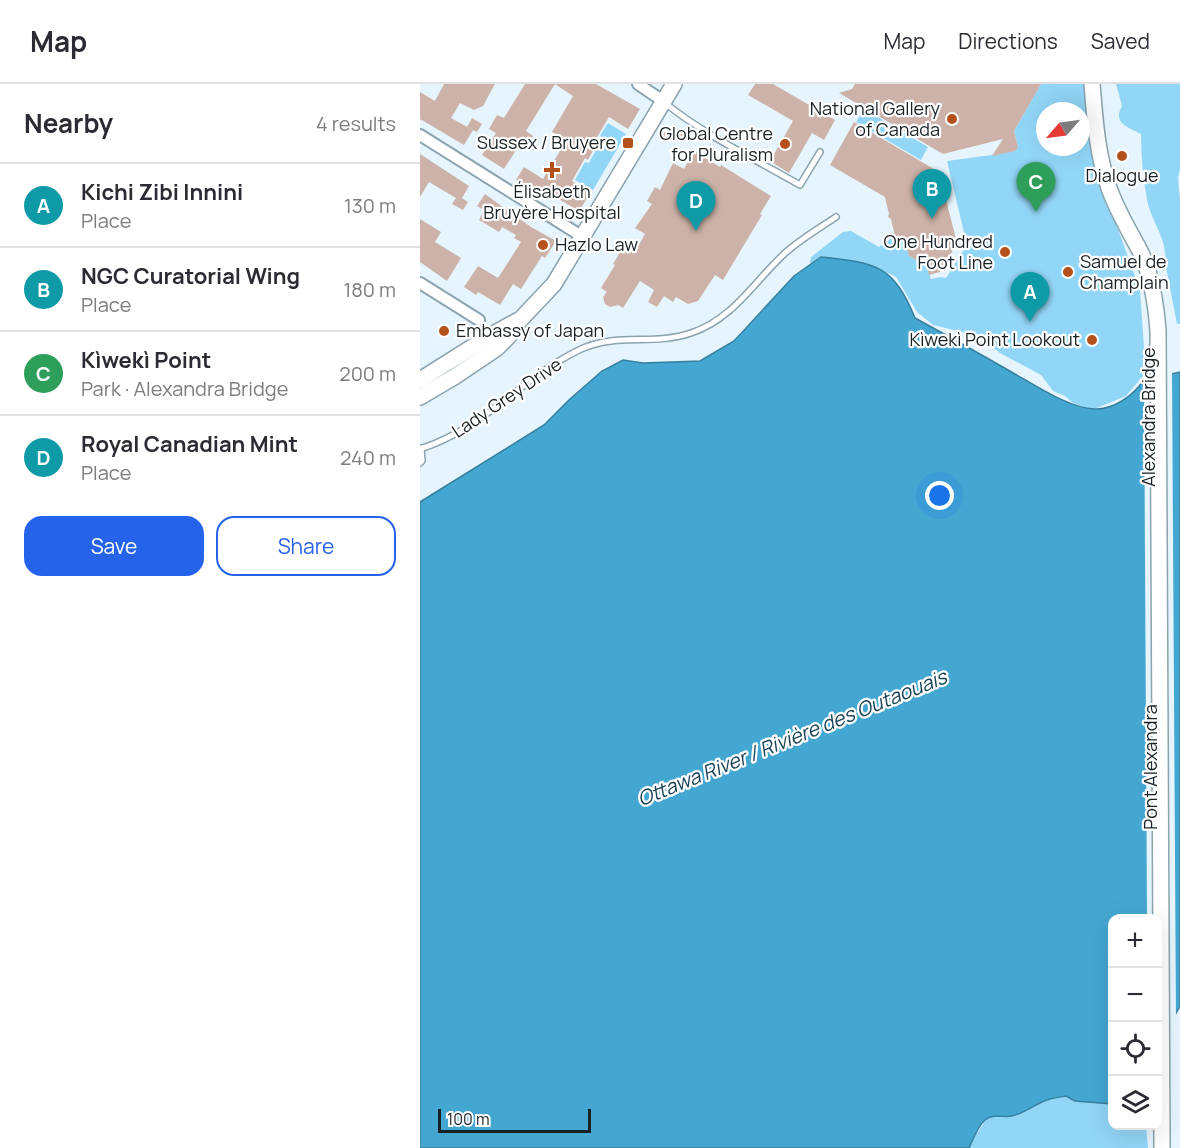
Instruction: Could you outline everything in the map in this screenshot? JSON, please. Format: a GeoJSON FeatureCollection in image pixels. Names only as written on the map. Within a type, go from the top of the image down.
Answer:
{"type":"FeatureCollection","features":[{"type":"Feature","properties":{"kind":"main road"},"geometry":{"type":"LineString","coordinates":[[420,397],[497,348],[508,337],[519,320],[554,284],[674,84]]}},
{"type":"Feature","properties":{"kind":"main road","name":"Alexandra Bridge"},"geometry":{"type":"LineString","coordinates":[[1092,84],[1101,161],[1123,221],[1144,291],[1154,344],[1150,616]]}},
{"type":"Feature","properties":{"kind":"main road"},"geometry":{"type":"LineString","coordinates":[[420,380],[519,320]]}},
{"type":"Feature","properties":{"kind":"main road"},"geometry":{"type":"LineString","coordinates":[[1154,344],[1162,1148]]}},
{"type":"Feature","properties":{"kind":"main road","name":"Pont Alexandra"},"geometry":{"type":"LineString","coordinates":[[1150,616],[1152,914]]}},
{"type":"Feature","properties":{"kind":"main road"},"geometry":{"type":"LineString","coordinates":[[1154,1130],[1154,1148]]}},
{"type":"Feature","properties":{"kind":"street"},"geometry":{"type":"LineString","coordinates":[[638,84],[663,101]]}},
{"type":"Feature","properties":{"kind":"street"},"geometry":{"type":"LineString","coordinates":[[420,135],[583,237]]}},
{"type":"Feature","properties":{"kind":"street"},"geometry":{"type":"LineString","coordinates":[[420,283],[479,320]]}},
{"type":"Feature","properties":{"kind":"lane"},"geometry":{"type":"LineString","coordinates":[[663,101],[710,133],[800,185],[820,152]]}},
{"type":"Feature","properties":{"kind":"lane","name":"Lady Grey Drive"},"geometry":{"type":"LineString","coordinates":[[420,448],[468,428],[532,380],[579,351],[612,340],[679,337],[708,326],[733,309],[786,252],[836,217]]}},
{"type":"Feature","properties":{"kind":"lane"},"geometry":{"type":"LineString","coordinates":[[420,448],[422,461],[420,463]]}},
{"type":"Feature","properties":{"kind":"shaded area"},"geometry":{"type":"Polygon","coordinates":[[[1041,84],[1086,84],[1089,102],[1036,102],[1036,156],[1090,156],[1090,111],[1100,179],[1140,290],[1145,362],[1143,363],[1143,376],[1126,396],[1092,410],[1073,403],[1065,396],[1053,391],[1041,375],[1000,353],[979,336],[933,325],[917,312],[896,277],[888,273],[829,262],[815,265],[810,263],[811,257],[843,232],[851,231],[879,247],[895,236],[905,242],[909,256],[927,266],[931,279],[946,278],[967,245],[947,161],[999,154],[1018,147],[1014,131],[1041,84]]]}},
{"type":"Feature","properties":{"kind":"shaded area"},"geometry":{"type":"Polygon","coordinates":[[[1116,84],[1180,84],[1180,169],[1178,178],[1180,324],[1177,324],[1162,238],[1147,200],[1142,167],[1141,134],[1127,127],[1120,120],[1119,112],[1122,106],[1116,84]]]}},
{"type":"Feature","properties":{"kind":"shaded area"},"geometry":{"type":"Polygon","coordinates":[[[864,109],[928,147],[921,160],[856,122],[864,109]]]}},
{"type":"Feature","properties":{"kind":"shaded area"},"geometry":{"type":"Polygon","coordinates":[[[608,123],[626,134],[593,190],[575,180],[585,162],[589,163],[608,123]]]}},
{"type":"Feature","properties":{"kind":"shaded area"},"geometry":{"type":"Polygon","coordinates":[[[1066,1096],[1075,1101],[1108,1104],[1108,1130],[1146,1130],[1148,1148],[969,1148],[973,1135],[978,1132],[987,1118],[995,1115],[1005,1117],[1015,1115],[1048,1100],[1066,1096]]]}},
{"type":"Feature","properties":{"kind":"water","name":"Ottawa River / Rivière des Outaouais"},"geometry":{"type":"Polygon","coordinates":[[[821,257],[855,261],[880,270],[899,287],[915,318],[1043,390],[1084,408],[1101,409],[1115,405],[1134,392],[1143,381],[1180,372],[1180,1006],[1162,1038],[1162,914],[1108,914],[1108,1104],[1075,1101],[1066,1096],[1047,1100],[1012,1116],[992,1117],[980,1126],[969,1148],[420,1148],[420,502],[544,425],[602,371],[623,360],[643,363],[700,361],[734,341],[794,276],[821,257]]]}},
{"type":"Feature","properties":{"kind":"pier"},"geometry":{"type":"Polygon","coordinates":[[[1172,371],[1176,1019],[1162,1044],[1162,914],[1147,914],[1144,377],[1172,371]]]}},
{"type":"Feature","properties":{"kind":"building"},"geometry":{"type":"Polygon","coordinates":[[[444,84],[495,84],[483,106],[474,110],[460,103],[451,118],[473,130],[464,145],[420,119],[420,92],[435,101],[444,84]]]}},
{"type":"Feature","properties":{"kind":"building"},"geometry":{"type":"Polygon","coordinates":[[[525,84],[555,84],[526,131],[533,136],[524,151],[518,147],[504,169],[482,155],[496,133],[489,129],[497,115],[504,118],[525,84]]]}},
{"type":"Feature","properties":{"kind":"building"},"geometry":{"type":"Polygon","coordinates":[[[555,84],[596,84],[640,109],[628,129],[609,117],[596,139],[598,141],[588,160],[585,158],[572,181],[591,192],[579,211],[538,187],[535,192],[516,180],[524,167],[543,179],[566,141],[552,132],[573,96],[555,84]]]}},
{"type":"Feature","properties":{"kind":"building","name":"Global Centre for Pluralism"},"geometry":{"type":"Polygon","coordinates":[[[755,84],[773,84],[835,120],[824,140],[812,133],[789,173],[770,161],[793,121],[748,95],[755,84]]]}},
{"type":"Feature","properties":{"kind":"building","name":"National Gallery of Canada"},"geometry":{"type":"Polygon","coordinates":[[[855,84],[1041,84],[1014,131],[1018,147],[1015,151],[992,156],[1003,139],[943,154],[839,93],[852,89],[855,84]]]}},
{"type":"Feature","properties":{"kind":"building"},"geometry":{"type":"Polygon","coordinates":[[[472,118],[482,124],[477,132],[467,127],[472,118]]]}},
{"type":"Feature","properties":{"kind":"building"},"geometry":{"type":"Polygon","coordinates":[[[854,122],[939,172],[957,243],[940,272],[929,275],[927,266],[909,256],[905,242],[895,236],[891,219],[888,217],[885,197],[830,165],[854,122]]]}},
{"type":"Feature","properties":{"kind":"building"},"geometry":{"type":"Polygon","coordinates":[[[677,128],[685,133],[681,139],[674,135],[677,128]]]}},
{"type":"Feature","properties":{"kind":"building"},"geometry":{"type":"Polygon","coordinates":[[[665,131],[673,134],[668,142],[661,139],[665,131]]]}},
{"type":"Feature","properties":{"kind":"building"},"geometry":{"type":"Polygon","coordinates":[[[694,151],[771,196],[760,214],[762,215],[723,280],[715,275],[698,301],[688,304],[676,297],[673,302],[664,296],[657,307],[648,302],[654,290],[640,281],[623,308],[618,305],[610,307],[605,304],[603,297],[607,292],[601,288],[615,265],[613,264],[625,244],[636,250],[645,234],[635,228],[652,204],[647,201],[655,187],[660,190],[673,163],[684,169],[694,151]]]}},
{"type":"Feature","properties":{"kind":"building"},"geometry":{"type":"Polygon","coordinates":[[[420,154],[469,186],[462,198],[468,202],[463,210],[452,204],[456,198],[429,182],[420,197],[420,154]]]}},
{"type":"Feature","properties":{"kind":"building"},"geometry":{"type":"Polygon","coordinates":[[[485,194],[531,227],[556,241],[545,258],[542,256],[521,289],[513,284],[500,305],[464,287],[478,266],[498,278],[521,242],[514,238],[516,235],[502,227],[499,232],[479,220],[484,210],[477,206],[485,194]]]}},
{"type":"Feature","properties":{"kind":"building"},"geometry":{"type":"Polygon","coordinates":[[[420,219],[441,232],[435,242],[461,258],[447,281],[420,262],[420,219]]]}},
{"type":"Feature","properties":{"kind":"place","name":"National Gallery of Canada"},"geometry":{"type":"Point","coordinates":[952,119]}},
{"type":"Feature","properties":{"kind":"place","name":"Sussex / Bruyere"},"geometry":{"type":"Point","coordinates":[628,143]}},
{"type":"Feature","properties":{"kind":"place","name":"Global Centre for Pluralism"},"geometry":{"type":"Point","coordinates":[785,144]}},
{"type":"Feature","properties":{"kind":"place","name":"Dialogue"},"geometry":{"type":"Point","coordinates":[1122,156]}},
{"type":"Feature","properties":{"kind":"place","name":"Élisabeth Bruyère Hospital"},"geometry":{"type":"Point","coordinates":[552,170]}},
{"type":"Feature","properties":{"kind":"place","name":"Kìwekì Point"},"geometry":{"type":"Point","coordinates":[1036,212]}},
{"type":"Feature","properties":{"kind":"place","name":"NGC Curatorial Wing"},"geometry":{"type":"Point","coordinates":[932,219]}},
{"type":"Feature","properties":{"kind":"place","name":"Royal Canadian Mint"},"geometry":{"type":"Point","coordinates":[696,231]}},
{"type":"Feature","properties":{"kind":"place","name":"Hazlo Law"},"geometry":{"type":"Point","coordinates":[543,245]}},
{"type":"Feature","properties":{"kind":"place","name":"One Hundred Foot Line"},"geometry":{"type":"Point","coordinates":[1005,252]}},
{"type":"Feature","properties":{"kind":"place","name":"Samuel de Champlain"},"geometry":{"type":"Point","coordinates":[1068,272]}},
{"type":"Feature","properties":{"kind":"place","name":"Kichi Zibi Innini"},"geometry":{"type":"Point","coordinates":[1030,322]}},
{"type":"Feature","properties":{"kind":"place","name":"Embassy of Japan"},"geometry":{"type":"Point","coordinates":[444,331]}},
{"type":"Feature","properties":{"kind":"place","name":"Kìwekì Point Lookout"},"geometry":{"type":"Point","coordinates":[1092,340]}}]}
